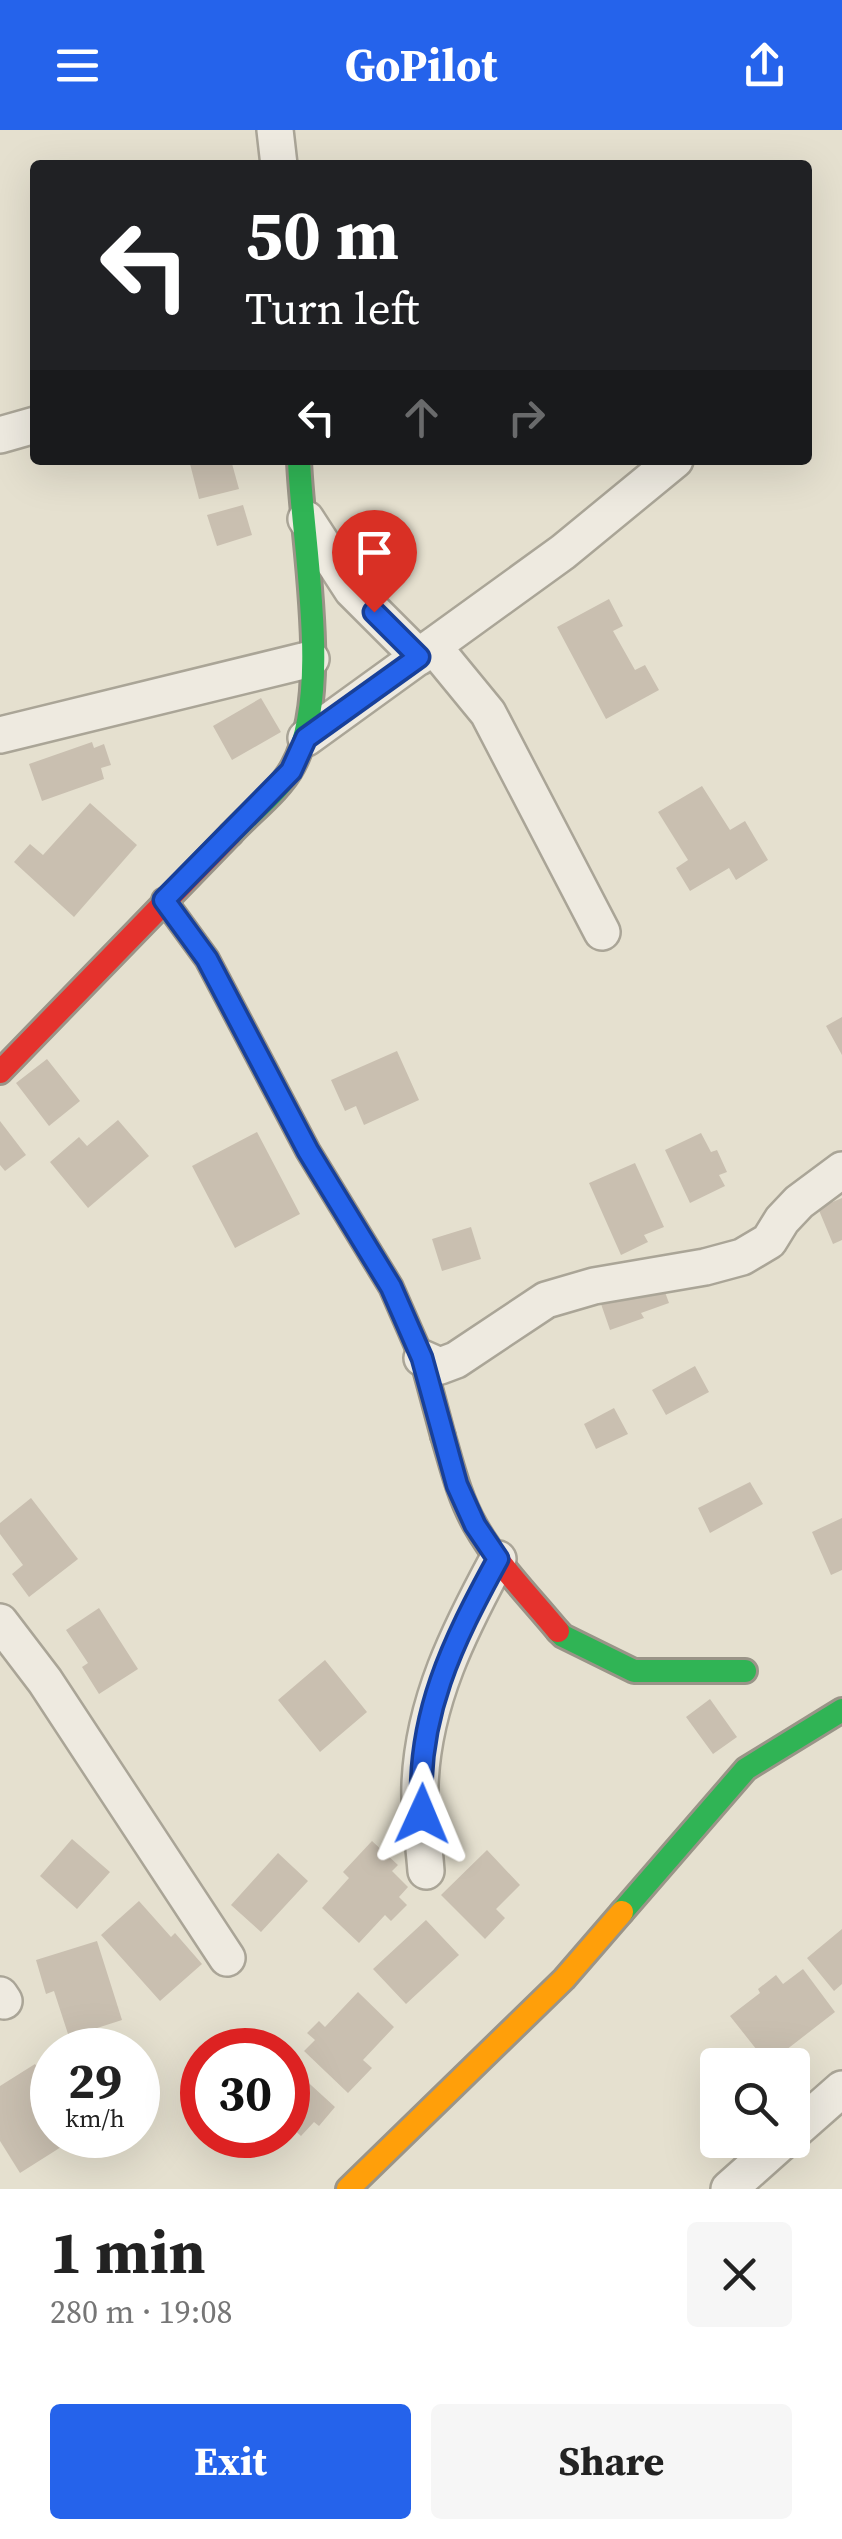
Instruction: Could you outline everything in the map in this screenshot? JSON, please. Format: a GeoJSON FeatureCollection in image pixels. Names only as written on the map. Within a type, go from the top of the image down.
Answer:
{"type":"FeatureCollection","features":[{"type":"Feature","properties":{"kind":"street"},"geometry":{"type":"LineString","coordinates":[[275,130],[278,160]]}},
{"type":"Feature","properties":{"kind":"street"},"geometry":{"type":"LineString","coordinates":[[0,435],[30,426]]}},
{"type":"Feature","properties":{"kind":"street"},"geometry":{"type":"LineString","coordinates":[[0,1072],[291,771],[306,738],[311,660],[300,465]]}},
{"type":"Feature","properties":{"kind":"street"},"geometry":{"type":"LineString","coordinates":[[306,738],[563,552],[668,465]]}},
{"type":"Feature","properties":{"kind":"street"},"geometry":{"type":"LineString","coordinates":[[300,510],[352,590],[426,652],[488,714],[602,932]]}},
{"type":"Feature","properties":{"kind":"street"},"geometry":{"type":"LineString","coordinates":[[0,735],[311,660]]}},
{"type":"Feature","properties":{"kind":"street"},"geometry":{"type":"LineString","coordinates":[[164,900],[207,959],[308,1151],[391,1287],[422,1358],[457,1485],[475,1525],[498,1559],[563,1636],[634,1671],[744,1671]]}},
{"type":"Feature","properties":{"kind":"street"},"geometry":{"type":"LineString","coordinates":[[422,1358],[440,1366],[456,1360],[546,1300],[594,1286],[742,1257],[769,1240],[800,1202],[842,1170]]}},
{"type":"Feature","properties":{"kind":"street"},"geometry":{"type":"LineString","coordinates":[[426,1871],[420,1786],[429,1714],[444,1668],[498,1559]]}},
{"type":"Feature","properties":{"kind":"street"},"geometry":{"type":"LineString","coordinates":[[0,1622],[45,1681],[227,1958]]}},
{"type":"Feature","properties":{"kind":"street"},"geometry":{"type":"LineString","coordinates":[[348,2189],[564,1980],[746,1768],[842,1710]]}},
{"type":"Feature","properties":{"kind":"street"},"geometry":{"type":"LineString","coordinates":[[810,2117],[842,2089]]}},
{"type":"Feature","properties":{"kind":"street"},"geometry":{"type":"LineString","coordinates":[[729,2189],[764,2158]]}},
{"type":"Feature","properties":{"kind":"building"},"geometry":{"type":"Polygon","coordinates":[[[190,465],[232,465],[239,489],[199,499],[190,465]]]}},
{"type":"Feature","properties":{"kind":"building"},"geometry":{"type":"Polygon","coordinates":[[[243,505],[252,535],[217,546],[207,515],[243,505]]]}},
{"type":"Feature","properties":{"kind":"building"},"geometry":{"type":"Polygon","coordinates":[[[609,599],[623,626],[613,631],[635,670],[645,665],[659,690],[606,719],[557,627],[609,599]]]}},
{"type":"Feature","properties":{"kind":"building"},"geometry":{"type":"Polygon","coordinates":[[[261,698],[281,732],[232,760],[213,726],[261,698]]]}},
{"type":"Feature","properties":{"kind":"building"},"geometry":{"type":"Polygon","coordinates":[[[92,742],[94,748],[104,744],[111,765],[101,768],[104,779],[42,801],[29,764],[92,742]]]}},
{"type":"Feature","properties":{"kind":"building"},"geometry":{"type":"Polygon","coordinates":[[[702,786],[730,830],[745,821],[768,860],[736,880],[729,868],[690,891],[676,868],[688,860],[658,812],[702,786]]]}},
{"type":"Feature","properties":{"kind":"building"},"geometry":{"type":"Polygon","coordinates":[[[90,803],[137,845],[74,917],[14,862],[30,844],[43,855],[90,803]]]}},
{"type":"Feature","properties":{"kind":"building"},"geometry":{"type":"Polygon","coordinates":[[[842,1017],[842,1055],[826,1026],[842,1017]]]}},
{"type":"Feature","properties":{"kind":"building"},"geometry":{"type":"Polygon","coordinates":[[[397,1051],[419,1100],[364,1125],[356,1106],[345,1111],[331,1080],[397,1051]]]}},
{"type":"Feature","properties":{"kind":"building"},"geometry":{"type":"Polygon","coordinates":[[[47,1059],[80,1101],[49,1126],[16,1083],[47,1059]]]}},
{"type":"Feature","properties":{"kind":"building"},"geometry":{"type":"Polygon","coordinates":[[[118,1120],[149,1156],[88,1208],[50,1162],[79,1137],[87,1146],[118,1120]]]}},
{"type":"Feature","properties":{"kind":"building"},"geometry":{"type":"Polygon","coordinates":[[[0,1121],[26,1155],[5,1171],[0,1165],[0,1121]]]}},
{"type":"Feature","properties":{"kind":"building"},"geometry":{"type":"Polygon","coordinates":[[[257,1132],[300,1214],[235,1248],[192,1166],[257,1132]]]}},
{"type":"Feature","properties":{"kind":"building"},"geometry":{"type":"Polygon","coordinates":[[[701,1133],[711,1152],[717,1150],[727,1172],[719,1175],[725,1186],[690,1203],[665,1150],[701,1133]]]}},
{"type":"Feature","properties":{"kind":"building"},"geometry":{"type":"Polygon","coordinates":[[[635,1163],[664,1227],[644,1235],[648,1242],[621,1255],[589,1183],[635,1163]]]}},
{"type":"Feature","properties":{"kind":"building"},"geometry":{"type":"Polygon","coordinates":[[[842,1198],[842,1240],[833,1244],[818,1208],[842,1198]]]}},
{"type":"Feature","properties":{"kind":"building"},"geometry":{"type":"Polygon","coordinates":[[[471,1227],[481,1259],[442,1271],[432,1239],[471,1227]]]}},
{"type":"Feature","properties":{"kind":"building"},"geometry":{"type":"Polygon","coordinates":[[[662,1284],[669,1303],[641,1313],[644,1318],[610,1330],[601,1304],[662,1284]]]}},
{"type":"Feature","properties":{"kind":"building"},"geometry":{"type":"Polygon","coordinates":[[[695,1366],[709,1392],[666,1415],[652,1390],[695,1366]]]}},
{"type":"Feature","properties":{"kind":"building"},"geometry":{"type":"Polygon","coordinates":[[[614,1408],[628,1434],[596,1449],[584,1424],[614,1408]]]}},
{"type":"Feature","properties":{"kind":"building"},"geometry":{"type":"Polygon","coordinates":[[[750,1482],[763,1504],[710,1533],[698,1508],[750,1482]]]}},
{"type":"Feature","properties":{"kind":"building"},"geometry":{"type":"Polygon","coordinates":[[[31,1498],[78,1559],[29,1597],[12,1574],[23,1565],[0,1534],[0,1523],[31,1498]]]}},
{"type":"Feature","properties":{"kind":"building"},"geometry":{"type":"Polygon","coordinates":[[[842,1518],[842,1570],[831,1575],[812,1532],[842,1518]]]}},
{"type":"Feature","properties":{"kind":"building"},"geometry":{"type":"Polygon","coordinates":[[[99,1608],[138,1669],[99,1694],[82,1667],[88,1663],[66,1630],[99,1608]]]}},
{"type":"Feature","properties":{"kind":"building"},"geometry":{"type":"Polygon","coordinates":[[[325,1660],[367,1712],[320,1752],[278,1700],[325,1660]]]}},
{"type":"Feature","properties":{"kind":"building"},"geometry":{"type":"Polygon","coordinates":[[[710,1699],[737,1737],[713,1754],[686,1717],[710,1699]]]}},
{"type":"Feature","properties":{"kind":"building"},"geometry":{"type":"Polygon","coordinates":[[[72,1839],[110,1872],[77,1909],[40,1876],[72,1839]]]}},
{"type":"Feature","properties":{"kind":"building"},"geometry":{"type":"Polygon","coordinates":[[[372,1841],[398,1865],[392,1871],[408,1887],[399,1897],[407,1905],[391,1921],[385,1915],[359,1943],[322,1908],[349,1878],[343,1872],[372,1841]]]}},
{"type":"Feature","properties":{"kind":"building"},"geometry":{"type":"Polygon","coordinates":[[[487,1850],[520,1885],[496,1909],[505,1918],[485,1939],[441,1895],[487,1850]]]}},
{"type":"Feature","properties":{"kind":"building"},"geometry":{"type":"Polygon","coordinates":[[[278,1853],[308,1881],[261,1932],[231,1905],[278,1853]]]}},
{"type":"Feature","properties":{"kind":"building"},"geometry":{"type":"Polygon","coordinates":[[[139,1901],[202,1964],[160,2001],[101,1935],[139,1901]]]}},
{"type":"Feature","properties":{"kind":"building"},"geometry":{"type":"Polygon","coordinates":[[[426,1920],[459,1955],[406,2004],[373,1969],[426,1920]]]}},
{"type":"Feature","properties":{"kind":"building"},"geometry":{"type":"Polygon","coordinates":[[[842,1929],[842,1984],[834,1991],[807,1958],[842,1929]]]}},
{"type":"Feature","properties":{"kind":"building"},"geometry":{"type":"Polygon","coordinates":[[[97,1941],[122,2020],[97,2028],[66,2028],[54,1991],[46,1994],[36,1960],[97,1941]]]}},
{"type":"Feature","properties":{"kind":"building"},"geometry":{"type":"Polygon","coordinates":[[[803,1969],[835,2012],[789,2048],[755,2048],[730,2016],[776,1975],[783,1984],[803,1969]]]}},
{"type":"Feature","properties":{"kind":"building"},"geometry":{"type":"Polygon","coordinates":[[[358,1992],[394,2027],[363,2060],[372,2068],[348,2093],[310,2057],[310,2045],[315,2040],[310,2030],[319,2021],[325,2027],[358,1992]]]}},
{"type":"Feature","properties":{"kind":"building"},"geometry":{"type":"Polygon","coordinates":[[[30,2067],[30,2158],[44,2158],[20,2173],[0,2141],[0,2086],[30,2067]]]}},
{"type":"Feature","properties":{"kind":"building"},"geometry":{"type":"Polygon","coordinates":[[[310,2084],[335,2107],[319,2126],[314,2122],[310,2126],[310,2084]]]}},
{"type":"Feature","properties":{"kind":"traffic: fast"},"geometry":{"type":"LineString","coordinates":[[231,834],[287,775],[305,735],[313,659],[299,465]]}},
{"type":"Feature","properties":{"kind":"traffic: fast"},"geometry":{"type":"LineString","coordinates":[[164,900],[207,959],[308,1151],[391,1287],[422,1358],[443,1436]]}},
{"type":"Feature","properties":{"kind":"traffic: fast"},"geometry":{"type":"LineString","coordinates":[[558,1631],[634,1671],[745,1671]]}},
{"type":"Feature","properties":{"kind":"traffic: fast"},"geometry":{"type":"LineString","coordinates":[[622,1912],[746,1769],[842,1710]]}},
{"type":"Feature","properties":{"kind":"traffic: slow"},"geometry":{"type":"LineString","coordinates":[[348,2189],[564,1979],[622,1912]]}},
{"type":"Feature","properties":{"kind":"traffic: jam"},"geometry":{"type":"LineString","coordinates":[[0,1072],[231,834]]}},
{"type":"Feature","properties":{"kind":"traffic: jam"},"geometry":{"type":"LineString","coordinates":[[443,1436],[475,1525],[504,1567],[558,1631]]}},
{"type":"Feature","properties":{"kind":"route"},"geometry":{"type":"LineString","coordinates":[[374,612],[419,657],[306,738],[291,771],[164,900],[207,959],[308,1151],[391,1287],[422,1358],[457,1485],[475,1525],[498,1559],[444,1668],[429,1714],[420,1786],[422,1814]]}}]}
